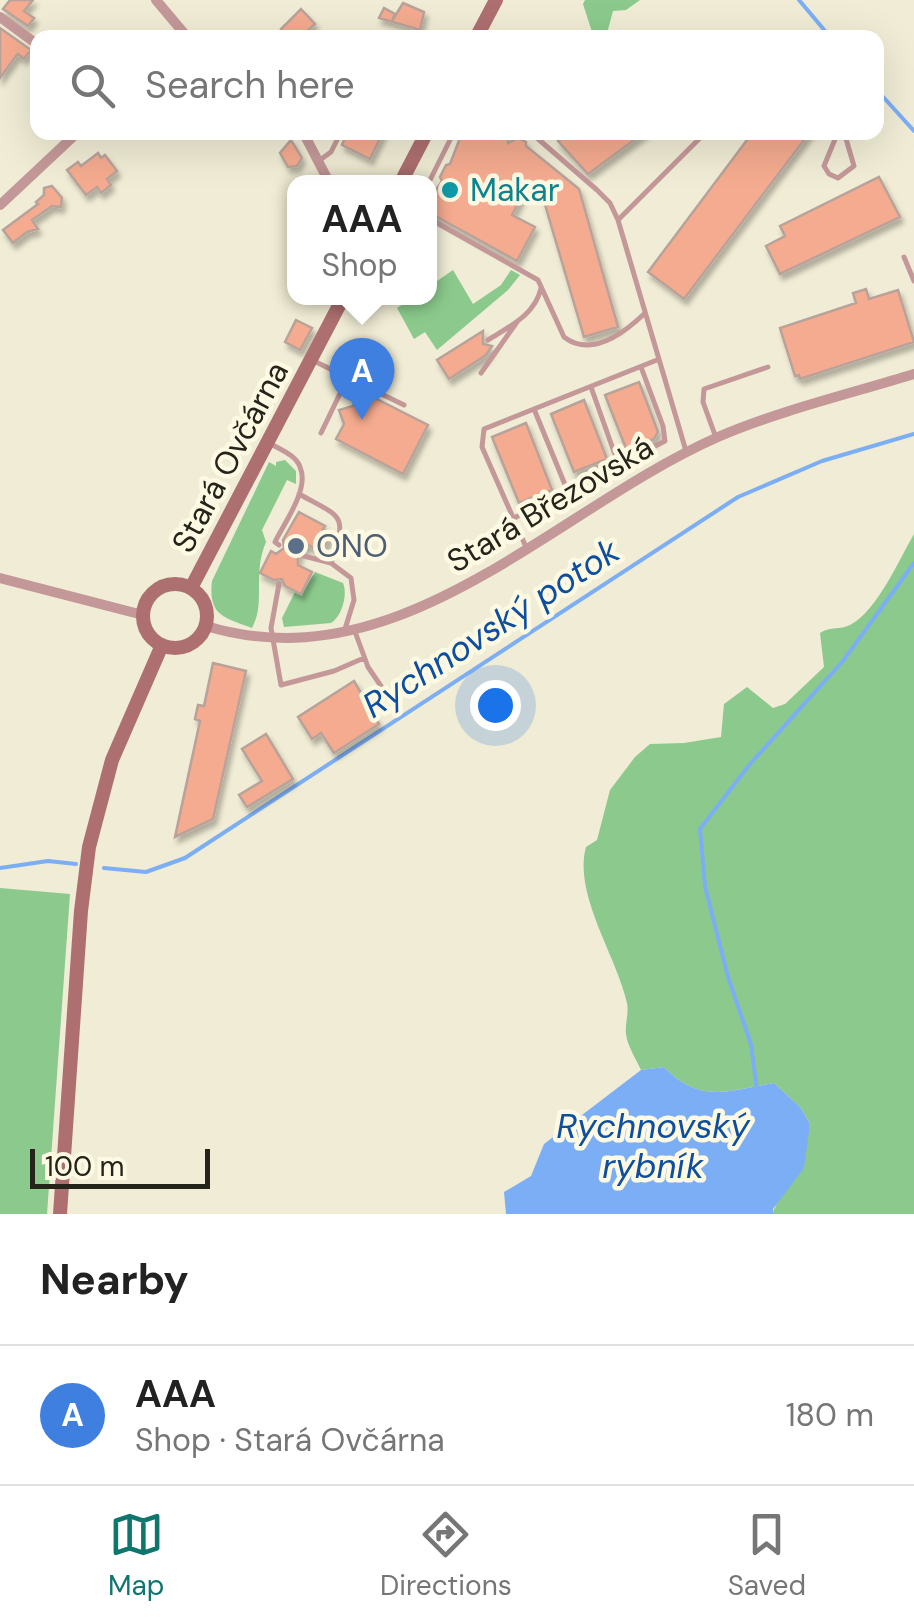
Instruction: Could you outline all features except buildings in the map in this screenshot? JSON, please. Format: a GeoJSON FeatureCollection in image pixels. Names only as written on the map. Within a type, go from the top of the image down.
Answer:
{"type":"FeatureCollection","features":[{"type":"Feature","properties":{"kind":"main road"},"geometry":{"type":"LineString","coordinates":[[480,30],[496,0]]}},
{"type":"Feature","properties":{"kind":"main road"},"geometry":{"type":"LineString","coordinates":[[405,175],[423,140]]}},
{"type":"Feature","properties":{"kind":"main road","name":"Stará Ovčárna"},"geometry":{"type":"LineString","coordinates":[[192,588],[340,305]]}},
{"type":"Feature","properties":{"kind":"main road"},"geometry":{"type":"LineString","coordinates":[[174,584],[192,588],[205,603],[206,626],[200,638],[188,646],[162,646],[147,632],[143,616],[148,599],[158,589],[174,584]]}},
{"type":"Feature","properties":{"kind":"main road"},"geometry":{"type":"LineString","coordinates":[[60,1214],[81,911],[90,847],[119,739],[162,646]]}},
{"type":"Feature","properties":{"kind":"street"},"geometry":{"type":"LineString","coordinates":[[156,0],[181,30]]}},
{"type":"Feature","properties":{"kind":"street"},"geometry":{"type":"LineString","coordinates":[[0,17],[30,39]]}},
{"type":"Feature","properties":{"kind":"street"},"geometry":{"type":"LineString","coordinates":[[0,205],[69,140]]}},
{"type":"Feature","properties":{"kind":"street"},"geometry":{"type":"LineString","coordinates":[[307,140],[325,175]]}},
{"type":"Feature","properties":{"kind":"street","name":"Stará Březovská"},"geometry":{"type":"LineString","coordinates":[[206,626],[241,636],[271,638],[349,631],[389,620],[458,590],[661,466],[717,438],[768,418],[914,374]]}},
{"type":"Feature","properties":{"kind":"street"},"geometry":{"type":"LineString","coordinates":[[0,578],[143,616]]}},
{"type":"Feature","properties":{"kind":"lane"},"geometry":{"type":"LineString","coordinates":[[318,162],[332,152],[338,140]]}},
{"type":"Feature","properties":{"kind":"lane"},"geometry":{"type":"LineString","coordinates":[[432,175],[450,140]]}},
{"type":"Feature","properties":{"kind":"lane"},"geometry":{"type":"LineString","coordinates":[[539,140],[597,190],[618,220],[687,454]]}},
{"type":"Feature","properties":{"kind":"lane"},"geometry":{"type":"LineString","coordinates":[[618,220],[698,140]]}},
{"type":"Feature","properties":{"kind":"lane"},"geometry":{"type":"LineString","coordinates":[[837,140],[824,166],[838,178],[854,166],[844,140]]}},
{"type":"Feature","properties":{"kind":"lane"},"geometry":{"type":"LineString","coordinates":[[437,222],[538,280],[564,337],[578,346],[616,338],[644,314]]}},
{"type":"Feature","properties":{"kind":"lane"},"geometry":{"type":"LineString","coordinates":[[904,256],[914,281]]}},
{"type":"Feature","properties":{"kind":"lane"},"geometry":{"type":"LineString","coordinates":[[488,340],[538,303],[541,286]]}},
{"type":"Feature","properties":{"kind":"lane"},"geometry":{"type":"LineString","coordinates":[[481,373],[519,320]]}},
{"type":"Feature","properties":{"kind":"lane"},"geometry":{"type":"LineString","coordinates":[[312,360],[404,405]]}},
{"type":"Feature","properties":{"kind":"lane"},"geometry":{"type":"LineString","coordinates":[[527,550],[481,440],[488,426],[657,360]]}},
{"type":"Feature","properties":{"kind":"lane"},"geometry":{"type":"LineString","coordinates":[[514,518],[665,441],[640,367]]}},
{"type":"Feature","properties":{"kind":"lane"},"geometry":{"type":"LineString","coordinates":[[717,438],[702,402],[704,389],[768,367]]}},
{"type":"Feature","properties":{"kind":"lane"},"geometry":{"type":"LineString","coordinates":[[321,433],[348,378]]}},
{"type":"Feature","properties":{"kind":"lane"},"geometry":{"type":"LineString","coordinates":[[591,387],[618,466]]}},
{"type":"Feature","properties":{"kind":"lane"},"geometry":{"type":"LineString","coordinates":[[534,409],[568,492]]}},
{"type":"Feature","properties":{"kind":"lane"},"geometry":{"type":"LineString","coordinates":[[269,443],[292,456],[300,466],[299,494],[275,542],[279,544]]}},
{"type":"Feature","properties":{"kind":"lane"},"geometry":{"type":"LineString","coordinates":[[299,494],[335,514],[341,522],[331,563]]}},
{"type":"Feature","properties":{"kind":"lane"},"geometry":{"type":"LineString","coordinates":[[304,556],[347,572],[354,587],[349,631],[385,692]]}},
{"type":"Feature","properties":{"kind":"lane"},"geometry":{"type":"LineString","coordinates":[[279,584],[271,638],[281,686],[364,658]]}},
{"type":"Feature","properties":{"kind":"green space"},"geometry":{"type":"Polygon","coordinates":[[[585,0],[640,0],[626,10],[613,11],[608,30],[591,30],[585,0]]]}},
{"type":"Feature","properties":{"kind":"green space"},"geometry":{"type":"Polygon","coordinates":[[[453,270],[473,304],[501,285],[511,270],[520,275],[508,290],[437,350],[425,332],[414,339],[397,308],[437,305],[437,281],[453,270]]]}},
{"type":"Feature","properties":{"kind":"green space"},"geometry":{"type":"Polygon","coordinates":[[[285,460],[296,471],[296,484],[287,480],[262,530],[266,542],[252,628],[220,614],[213,602],[212,581],[269,462],[276,466],[276,462],[285,460]]]}},
{"type":"Feature","properties":{"kind":"green space"},"geometry":{"type":"Polygon","coordinates":[[[914,534],[914,1214],[772,1214],[807,1139],[810,1124],[801,1108],[774,1083],[715,1092],[690,1086],[664,1067],[641,1070],[627,1038],[622,984],[585,884],[586,847],[597,840],[610,790],[650,744],[721,737],[724,704],[747,687],[773,708],[785,704],[824,667],[820,633],[850,625],[869,609],[914,534]]]}},
{"type":"Feature","properties":{"kind":"green space"},"geometry":{"type":"Polygon","coordinates":[[[315,572],[343,583],[341,610],[331,623],[284,627],[282,618],[295,592],[301,595],[315,572]]]}},
{"type":"Feature","properties":{"kind":"green space"},"geometry":{"type":"Polygon","coordinates":[[[0,888],[70,894],[47,1214],[0,1214],[0,888]]]}},
{"type":"Feature","properties":{"kind":"water","name":"Rychnovský rybník"},"geometry":{"type":"Polygon","coordinates":[[[664,1067],[690,1086],[715,1092],[774,1083],[801,1108],[810,1124],[804,1168],[773,1214],[506,1214],[504,1192],[531,1176],[544,1144],[641,1070],[664,1067]]]}},
{"type":"Feature","properties":{"kind":"waterway"},"geometry":{"type":"LineString","coordinates":[[799,0],[824,30]]}},
{"type":"Feature","properties":{"kind":"waterway"},"geometry":{"type":"LineString","coordinates":[[884,98],[914,131]]}},
{"type":"Feature","properties":{"kind":"waterway","name":"Rychnovský potok"},"geometry":{"type":"LineString","coordinates":[[104,868],[146,872],[185,858],[738,497],[822,461],[914,434]]}},
{"type":"Feature","properties":{"kind":"waterway"},"geometry":{"type":"LineString","coordinates":[[757,1090],[751,1044],[728,977],[705,886],[700,829],[750,764],[843,661],[914,563]]}},
{"type":"Feature","properties":{"kind":"waterway","name":"Rychnovský potok"},"geometry":{"type":"LineString","coordinates":[[0,868],[48,861],[76,864]]}},
{"type":"Feature","properties":{"kind":"place","name":"Makar"},"geometry":{"type":"Point","coordinates":[450,190]}},
{"type":"Feature","properties":{"kind":"place","name":"AAA"},"geometry":{"type":"Point","coordinates":[362,420]}},
{"type":"Feature","properties":{"kind":"place","name":"ONO"},"geometry":{"type":"Point","coordinates":[296,546]}}]}
